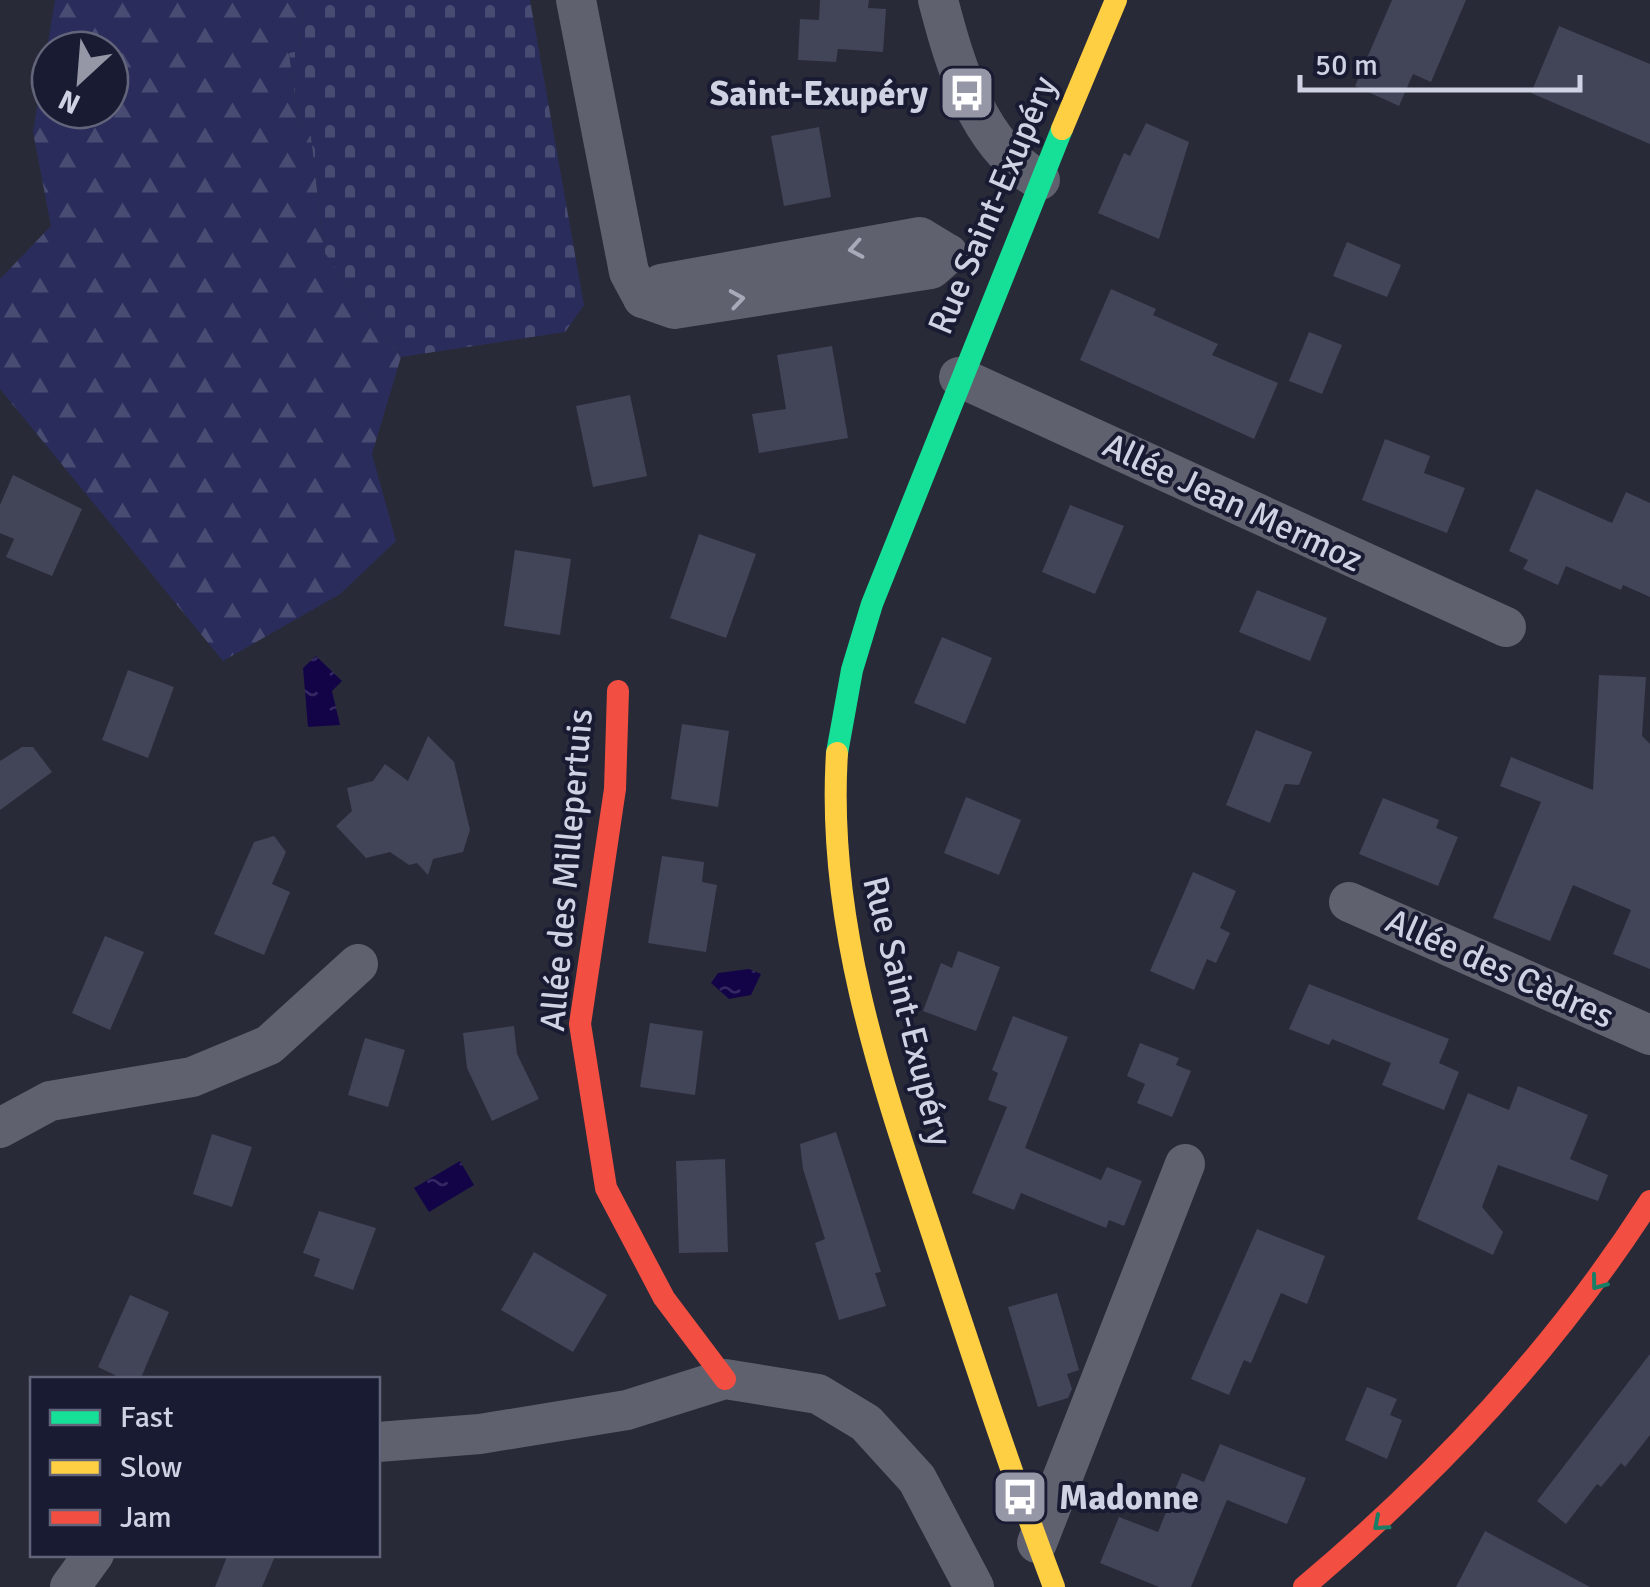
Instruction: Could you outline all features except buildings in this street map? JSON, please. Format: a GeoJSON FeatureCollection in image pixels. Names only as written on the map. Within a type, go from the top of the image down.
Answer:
{"type":"FeatureCollection","features":[{"type":"Feature","properties":{"kind":"street"},"geometry":{"type":"LineString","coordinates":[[576,0],[629,272],[642,298],[674,310],[931,269],[948,254],[1011,250]]}},
{"type":"Feature","properties":{"kind":"street"},"geometry":{"type":"LineString","coordinates":[[938,0],[967,93],[1015,166],[1040,180]]}},
{"type":"Feature","properties":{"kind":"street","name":"Rue Saint-Exupéry"},"geometry":{"type":"LineString","coordinates":[[1054,1587],[899,1131],[842,918],[833,845],[838,738],[864,626],[959,377],[1116,0]]}},
{"type":"Feature","properties":{"kind":"street","name":"Allée Jean Mermoz"},"geometry":{"type":"LineString","coordinates":[[959,377],[1506,627]]}},
{"type":"Feature","properties":{"kind":"street","name":"Allée des Millepertuis"},"geometry":{"type":"LineString","coordinates":[[618,691],[616,788],[580,1024],[606,1188],[664,1298],[725,1380]]}},
{"type":"Feature","properties":{"kind":"street","name":"Allée des Cèdres"},"geometry":{"type":"LineString","coordinates":[[1349,902],[1650,1035]]}},
{"type":"Feature","properties":{"kind":"street"},"geometry":{"type":"LineString","coordinates":[[0,1128],[50,1101],[192,1076],[269,1045],[358,964]]}},
{"type":"Feature","properties":{"kind":"street"},"geometry":{"type":"LineString","coordinates":[[1037,1543],[1185,1164]]}},
{"type":"Feature","properties":{"kind":"street"},"geometry":{"type":"LineString","coordinates":[[1304,1587],[1426,1483],[1483,1426],[1608,1270],[1650,1201]]}},
{"type":"Feature","properties":{"kind":"street"},"geometry":{"type":"LineString","coordinates":[[380,1442],[480,1434],[627,1410],[725,1380],[818,1394],[866,1424],[916,1479],[974,1587]]}},
{"type":"Feature","properties":{"kind":"street"},"geometry":{"type":"LineString","coordinates":[[70,1587],[92,1557]]}},
{"type":"Feature","properties":{"kind":"green space"},"geometry":{"type":"Polygon","coordinates":[[[55,0],[302,0],[300,52],[289,53],[301,136],[311,135],[324,252],[401,357],[372,454],[396,541],[340,594],[223,661],[0,389],[0,279],[51,226],[33,130],[130,130],[130,30],[50,30],[55,0]]]}},
{"type":"Feature","properties":{"kind":"green space"},"geometry":{"type":"Polygon","coordinates":[[[302,0],[530,0],[584,305],[565,332],[401,357],[324,252],[311,136],[301,136],[289,53],[300,51],[302,0]]]}},
{"type":"Feature","properties":{"kind":"water"},"geometry":{"type":"Polygon","coordinates":[[[316,656],[342,681],[332,691],[340,725],[308,727],[303,668],[316,656]]]}},
{"type":"Feature","properties":{"kind":"water"},"geometry":{"type":"Polygon","coordinates":[[[749,969],[761,974],[751,995],[729,999],[711,983],[718,973],[749,969]]]}},
{"type":"Feature","properties":{"kind":"water"},"geometry":{"type":"Polygon","coordinates":[[[460,1161],[474,1185],[429,1212],[414,1188],[460,1161]]]}},
{"type":"Feature","properties":{"kind":"traffic: fast"},"geometry":{"type":"LineString","coordinates":[[837,753],[852,670],[872,604],[1062,129]]}},
{"type":"Feature","properties":{"kind":"traffic: slow"},"geometry":{"type":"LineString","coordinates":[[1062,129],[1116,0]]}},
{"type":"Feature","properties":{"kind":"traffic: slow"},"geometry":{"type":"LineString","coordinates":[[837,753],[840,879],[862,1002],[915,1182],[1054,1587]]}},
{"type":"Feature","properties":{"kind":"traffic: jam"},"geometry":{"type":"LineString","coordinates":[[618,691],[615,789],[580,1024],[606,1188],[664,1298],[725,1379]]}},
{"type":"Feature","properties":{"kind":"traffic: jam"},"geometry":{"type":"LineString","coordinates":[[1304,1587],[1402,1500],[1492,1407],[1574,1308],[1650,1201]]}},
{"type":"Feature","properties":{"kind":"place","name":"Saint-Exupéry"},"geometry":{"type":"Point","coordinates":[967,93]}},
{"type":"Feature","properties":{"kind":"place","name":"Madonne"},"geometry":{"type":"Point","coordinates":[1020,1497]}}]}
